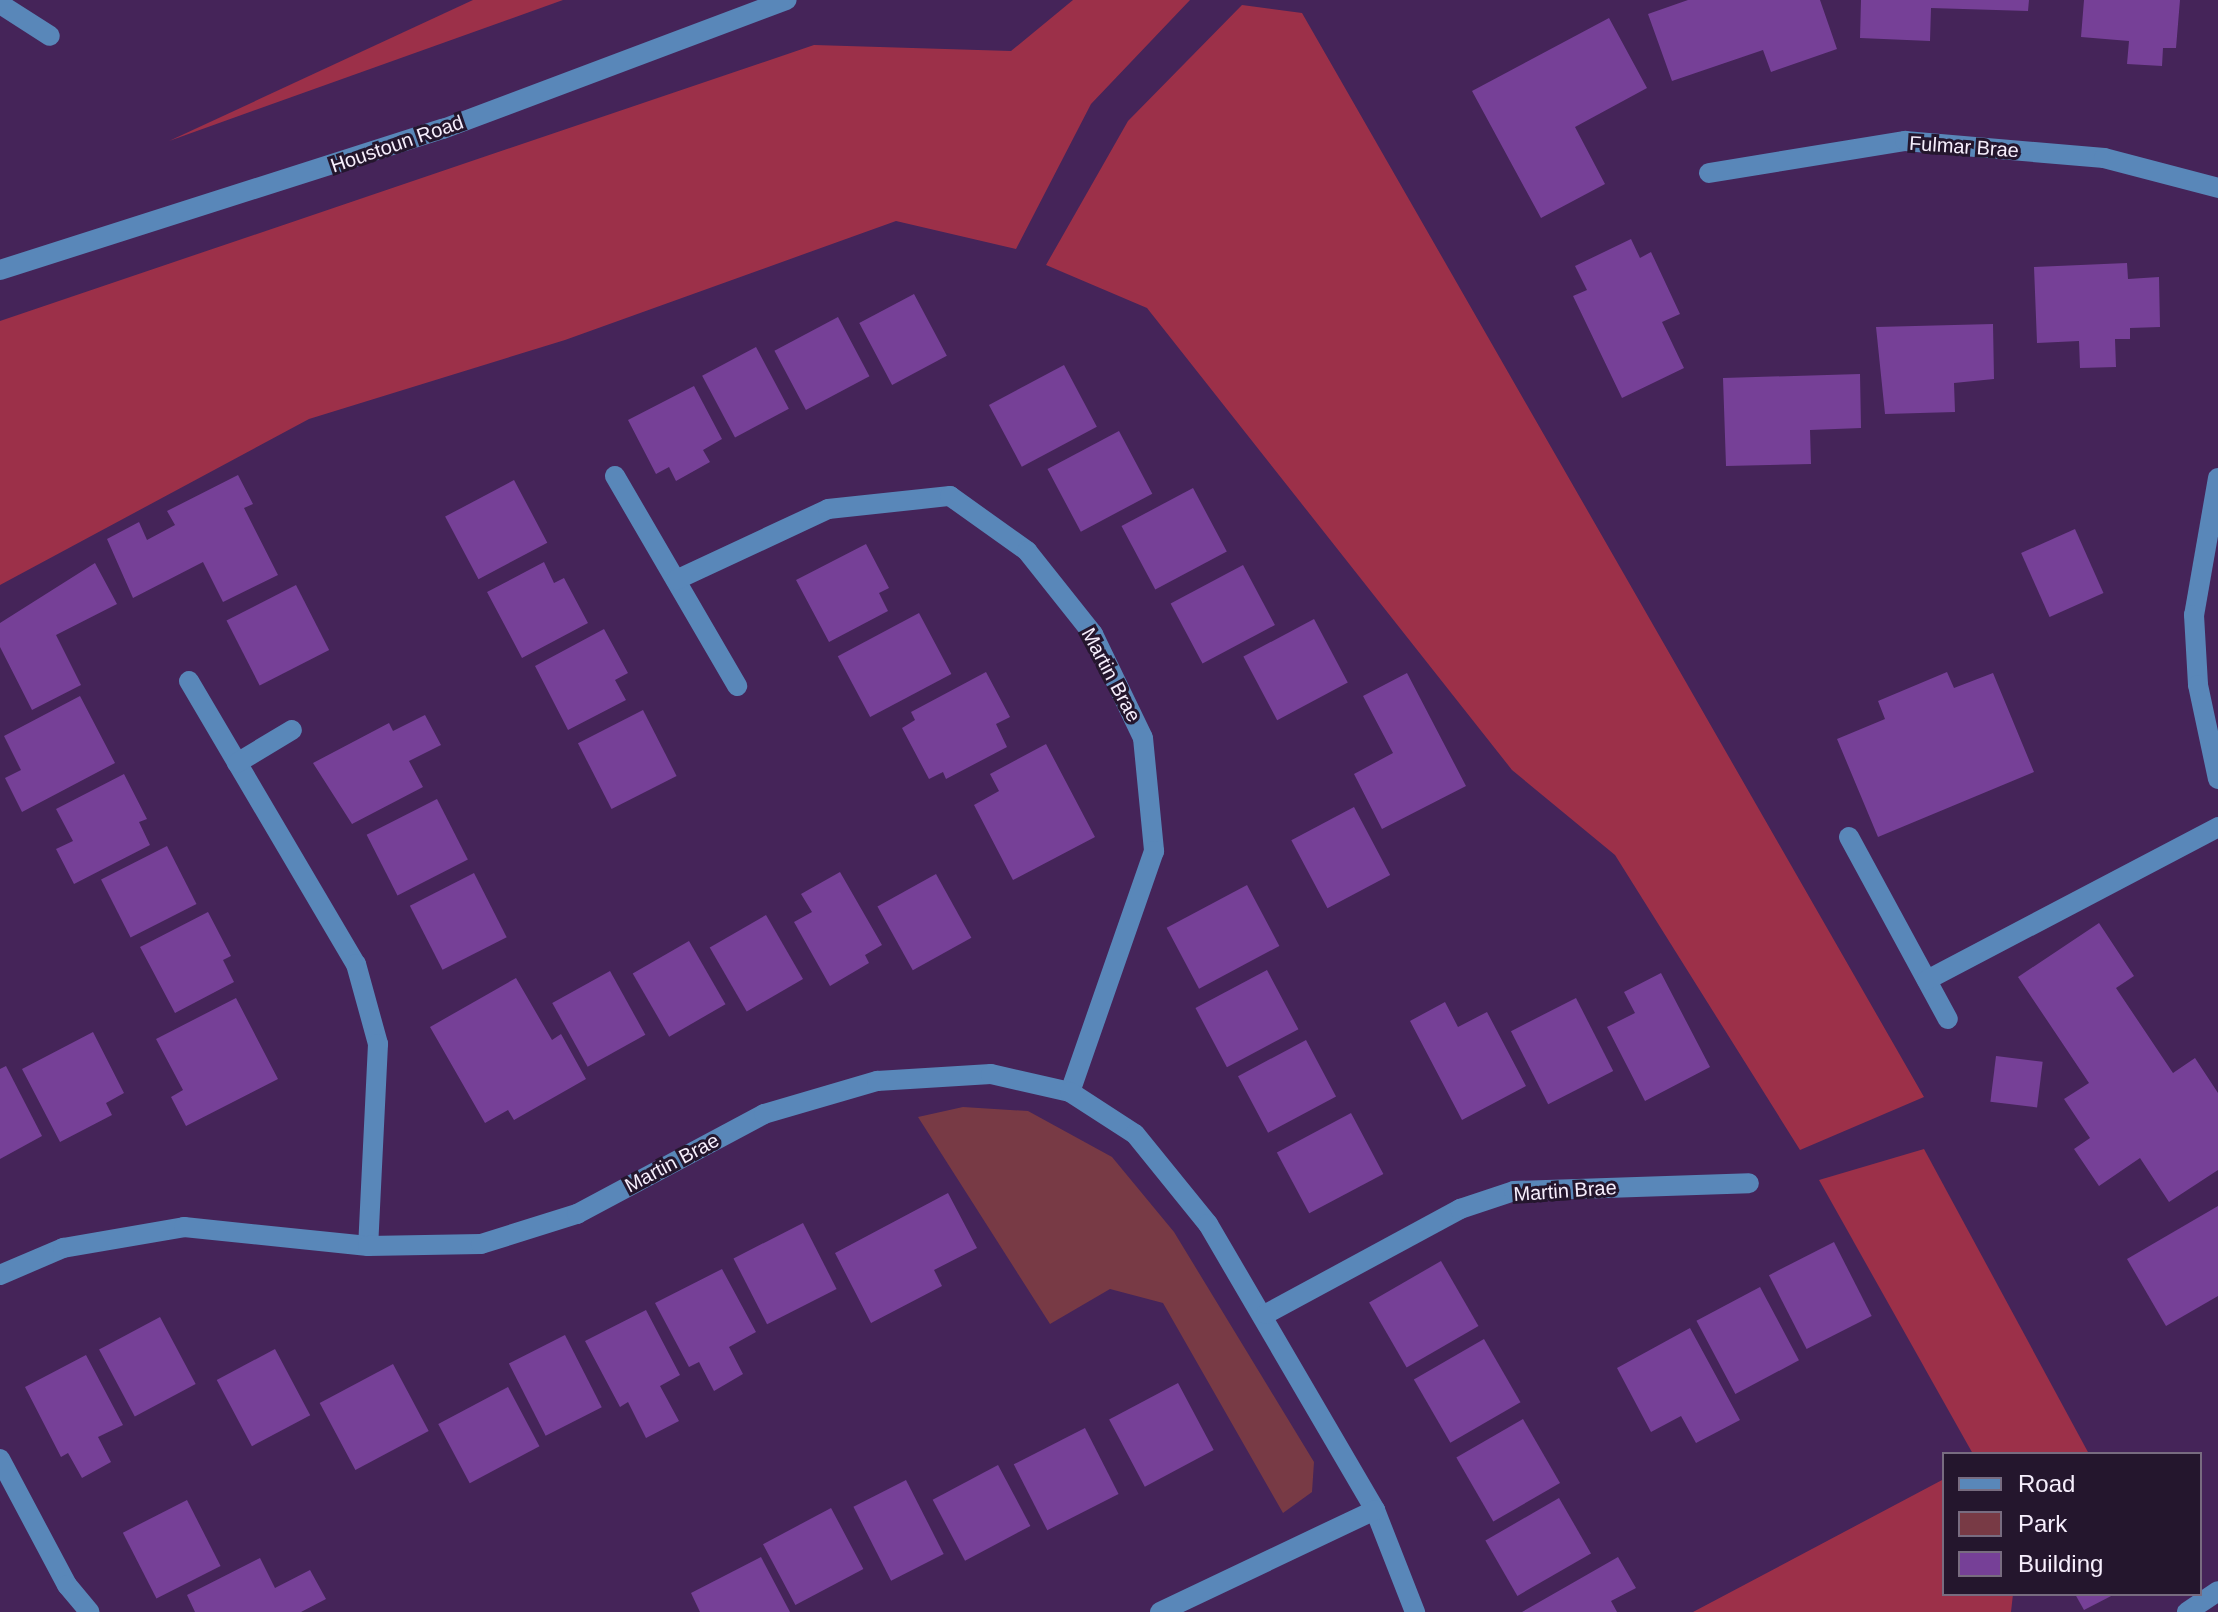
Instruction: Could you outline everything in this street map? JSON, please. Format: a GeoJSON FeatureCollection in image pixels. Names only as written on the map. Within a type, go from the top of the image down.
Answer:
{"type":"FeatureCollection","features":[{"type":"Feature","properties":{"kind":"street","name":"Houstoun Road"},"geometry":{"type":"LineString","coordinates":[[0,270],[443,129],[787,0]]}},
{"type":"Feature","properties":{"kind":"street"},"geometry":{"type":"LineString","coordinates":[[0,4],[50,36]]}},
{"type":"Feature","properties":{"kind":"street","name":"Fulmar Brae"},"geometry":{"type":"LineString","coordinates":[[1709,173],[1905,141],[2104,158],[2218,188]]}},
{"type":"Feature","properties":{"kind":"street"},"geometry":{"type":"LineString","coordinates":[[615,476],[737,686]]}},
{"type":"Feature","properties":{"kind":"street"},"geometry":{"type":"LineString","coordinates":[[2218,478],[2194,615],[2198,685],[2218,779]]}},
{"type":"Feature","properties":{"kind":"street","name":"Martin Brae"},"geometry":{"type":"LineString","coordinates":[[676,580],[828,509],[950,496],[1027,551],[1093,634],[1143,738],[1154,851],[1070,1092]]}},
{"type":"Feature","properties":{"kind":"street"},"geometry":{"type":"LineString","coordinates":[[189,681],[356,964],[378,1044],[368,1246]]}},
{"type":"Feature","properties":{"kind":"street"},"geometry":{"type":"LineString","coordinates":[[237,763],[292,730]]}},
{"type":"Feature","properties":{"kind":"street"},"geometry":{"type":"LineString","coordinates":[[1927,980],[2218,827]]}},
{"type":"Feature","properties":{"kind":"street"},"geometry":{"type":"LineString","coordinates":[[1849,837],[1948,1019]]}},
{"type":"Feature","properties":{"kind":"street","name":"Martin Brae"},"geometry":{"type":"LineString","coordinates":[[0,1275],[63,1248],[184,1227],[368,1246],[481,1244],[577,1214],[764,1114],[877,1081],[991,1074],[1070,1092],[1135,1134],[1208,1224],[1266,1314],[1375,1510],[1415,1612]]}},
{"type":"Feature","properties":{"kind":"street","name":"Martin Brae"},"geometry":{"type":"LineString","coordinates":[[1266,1314],[1460,1209],[1514,1191],[1749,1183]]}},
{"type":"Feature","properties":{"kind":"street"},"geometry":{"type":"LineString","coordinates":[[0,1459],[67,1585],[90,1612]]}},
{"type":"Feature","properties":{"kind":"street"},"geometry":{"type":"LineString","coordinates":[[1160,1612],[1375,1510]]}},
{"type":"Feature","properties":{"kind":"street"},"geometry":{"type":"LineString","coordinates":[[2187,1612],[2218,1591]]}},
{"type":"Feature","properties":{"kind":"green space"},"geometry":{"type":"Polygon","coordinates":[[[963,1107],[1028,1111],[1112,1157],[1174,1232],[1314,1462],[1312,1492],[1283,1513],[1163,1303],[1110,1289],[1050,1324],[918,1117],[963,1107]]]}},
{"type":"Feature","properties":{"kind":"shaded area"},"geometry":{"type":"Polygon","coordinates":[[[473,0],[563,0],[169,141],[473,0]]]}},
{"type":"Feature","properties":{"kind":"shaded area"},"geometry":{"type":"Polygon","coordinates":[[[1073,0],[1190,0],[1091,104],[1016,249],[896,221],[565,340],[309,419],[0,585],[0,321],[814,45],[1011,51],[1073,0]]]}},
{"type":"Feature","properties":{"kind":"shaded area"},"geometry":{"type":"Polygon","coordinates":[[[1242,5],[1302,13],[1924,1097],[1800,1150],[1615,855],[1512,770],[1147,308],[1046,265],[1128,121],[1242,5]]]}},
{"type":"Feature","properties":{"kind":"shaded area"},"geometry":{"type":"Polygon","coordinates":[[[1924,1149],[2088,1452],[1972,1452],[1819,1180],[1924,1149]]]}},
{"type":"Feature","properties":{"kind":"shaded area"},"geometry":{"type":"Polygon","coordinates":[[[1942,1480],[1942,1596],[2013,1596],[2011,1612],[1693,1612],[1942,1480]]]}},
{"type":"Feature","properties":{"kind":"building"},"geometry":{"type":"Polygon","coordinates":[[[1688,0],[1820,0],[1837,49],[1771,72],[1763,50],[1672,81],[1648,14],[1688,0]]]}},
{"type":"Feature","properties":{"kind":"building"},"geometry":{"type":"Polygon","coordinates":[[[1861,0],[2029,0],[2028,11],[1931,8],[1930,41],[1860,38],[1861,0]]]}},
{"type":"Feature","properties":{"kind":"building"},"geometry":{"type":"Polygon","coordinates":[[[2084,0],[2180,0],[2176,48],[2163,48],[2162,66],[2127,64],[2129,41],[2081,37],[2084,0]]]}},
{"type":"Feature","properties":{"kind":"building"},"geometry":{"type":"Polygon","coordinates":[[[1609,18],[1647,88],[1575,127],[1605,184],[1541,218],[1472,91],[1609,18]]]}},
{"type":"Feature","properties":{"kind":"building"},"geometry":{"type":"Polygon","coordinates":[[[1631,239],[1640,258],[1651,252],[1680,314],[1662,322],[1684,368],[1622,398],[1573,296],[1587,290],[1575,266],[1631,239]]]}},
{"type":"Feature","properties":{"kind":"building"},"geometry":{"type":"Polygon","coordinates":[[[2127,263],[2128,279],[2159,277],[2160,327],[2130,328],[2130,339],[2115,339],[2116,367],[2080,368],[2079,341],[2037,343],[2034,267],[2127,263]]]}},
{"type":"Feature","properties":{"kind":"building"},"geometry":{"type":"Polygon","coordinates":[[[914,294],[947,356],[892,385],[859,323],[914,294]]]}},
{"type":"Feature","properties":{"kind":"building"},"geometry":{"type":"Polygon","coordinates":[[[838,317],[869,376],[806,410],[774,351],[838,317]]]}},
{"type":"Feature","properties":{"kind":"building"},"geometry":{"type":"Polygon","coordinates":[[[1993,324],[1994,379],[1954,383],[1955,412],[1885,414],[1876,327],[1993,324]]]}},
{"type":"Feature","properties":{"kind":"building"},"geometry":{"type":"Polygon","coordinates":[[[756,347],[789,409],[735,437],[702,376],[756,347]]]}},
{"type":"Feature","properties":{"kind":"building"},"geometry":{"type":"Polygon","coordinates":[[[1064,365],[1097,427],[1022,467],[989,405],[1064,365]]]}},
{"type":"Feature","properties":{"kind":"building"},"geometry":{"type":"Polygon","coordinates":[[[1860,374],[1861,428],[1810,430],[1811,464],[1726,466],[1723,378],[1860,374]]]}},
{"type":"Feature","properties":{"kind":"building"},"geometry":{"type":"Polygon","coordinates":[[[694,386],[722,439],[703,450],[710,462],[676,481],[669,467],[656,474],[628,420],[694,386]]]}},
{"type":"Feature","properties":{"kind":"building"},"geometry":{"type":"Polygon","coordinates":[[[1119,431],[1152,494],[1081,532],[1047,469],[1119,431]]]}},
{"type":"Feature","properties":{"kind":"building"},"geometry":{"type":"Polygon","coordinates":[[[238,475],[253,504],[244,508],[278,575],[223,602],[203,562],[133,598],[107,539],[139,522],[147,540],[175,525],[167,511],[238,475]]]}},
{"type":"Feature","properties":{"kind":"building"},"geometry":{"type":"Polygon","coordinates":[[[514,480],[547,543],[478,579],[445,517],[514,480]]]}},
{"type":"Feature","properties":{"kind":"building"},"geometry":{"type":"Polygon","coordinates":[[[1193,488],[1227,552],[1155,590],[1121,526],[1193,488]]]}},
{"type":"Feature","properties":{"kind":"building"},"geometry":{"type":"Polygon","coordinates":[[[2075,529],[2103,593],[2050,617],[2021,553],[2075,529]]]}},
{"type":"Feature","properties":{"kind":"building"},"geometry":{"type":"Polygon","coordinates":[[[866,544],[889,588],[879,593],[888,611],[829,642],[796,580],[866,544]]]}},
{"type":"Feature","properties":{"kind":"building"},"geometry":{"type":"Polygon","coordinates":[[[544,562],[554,583],[564,578],[588,623],[522,658],[487,592],[544,562]]]}},
{"type":"Feature","properties":{"kind":"building"},"geometry":{"type":"Polygon","coordinates":[[[95,563],[117,604],[56,635],[81,685],[32,710],[0,647],[0,623],[95,563]]]}},
{"type":"Feature","properties":{"kind":"building"},"geometry":{"type":"Polygon","coordinates":[[[1243,565],[1275,625],[1203,664],[1171,603],[1243,565]]]}},
{"type":"Feature","properties":{"kind":"building"},"geometry":{"type":"Polygon","coordinates":[[[296,585],[329,650],[260,685],[227,620],[296,585]]]}},
{"type":"Feature","properties":{"kind":"building"},"geometry":{"type":"Polygon","coordinates":[[[919,613],[951,674],[870,717],[838,656],[919,613]]]}},
{"type":"Feature","properties":{"kind":"building"},"geometry":{"type":"Polygon","coordinates":[[[1314,619],[1348,683],[1277,720],[1243,657],[1314,619]]]}},
{"type":"Feature","properties":{"kind":"building"},"geometry":{"type":"Polygon","coordinates":[[[604,629],[628,673],[615,680],[626,700],[568,730],[535,666],[604,629]]]}},
{"type":"Feature","properties":{"kind":"building"},"geometry":{"type":"Polygon","coordinates":[[[986,672],[1010,717],[996,724],[1007,747],[946,779],[943,772],[929,779],[902,728],[915,720],[911,712],[986,672]]]}},
{"type":"Feature","properties":{"kind":"building"},"geometry":{"type":"Polygon","coordinates":[[[1947,672],[1954,688],[1993,673],[2034,772],[1878,837],[1837,739],[1885,719],[1878,701],[1947,672]]]}},
{"type":"Feature","properties":{"kind":"building"},"geometry":{"type":"Polygon","coordinates":[[[1407,673],[1466,786],[1382,829],[1354,774],[1393,753],[1363,696],[1407,673]]]}},
{"type":"Feature","properties":{"kind":"building"},"geometry":{"type":"Polygon","coordinates":[[[80,696],[115,763],[22,812],[5,778],[21,770],[4,736],[80,696]]]}},
{"type":"Feature","properties":{"kind":"building"},"geometry":{"type":"Polygon","coordinates":[[[643,710],[677,776],[612,809],[578,743],[643,710]]]}},
{"type":"Feature","properties":{"kind":"building"},"geometry":{"type":"Polygon","coordinates":[[[425,715],[441,745],[409,761],[423,787],[352,824],[313,763],[389,723],[393,731],[425,715]]]}},
{"type":"Feature","properties":{"kind":"building"},"geometry":{"type":"Polygon","coordinates":[[[1046,744],[1095,837],[1013,880],[974,805],[999,791],[990,774],[1046,744]]]}},
{"type":"Feature","properties":{"kind":"building"},"geometry":{"type":"Polygon","coordinates":[[[124,774],[147,819],[139,822],[150,845],[74,884],[56,849],[73,841],[56,809],[124,774]]]}},
{"type":"Feature","properties":{"kind":"building"},"geometry":{"type":"Polygon","coordinates":[[[437,799],[468,860],[397,895],[367,835],[437,799]]]}},
{"type":"Feature","properties":{"kind":"building"},"geometry":{"type":"Polygon","coordinates":[[[1354,807],[1390,875],[1327,908],[1291,840],[1354,807]]]}},
{"type":"Feature","properties":{"kind":"building"},"geometry":{"type":"Polygon","coordinates":[[[167,846],[197,904],[131,938],[101,880],[167,846]]]}},
{"type":"Feature","properties":{"kind":"building"},"geometry":{"type":"Polygon","coordinates":[[[840,872],[882,945],[865,955],[869,963],[830,986],[794,922],[812,912],[801,894],[840,872]]]}},
{"type":"Feature","properties":{"kind":"building"},"geometry":{"type":"Polygon","coordinates":[[[474,873],[507,937],[443,970],[410,906],[474,873]]]}},
{"type":"Feature","properties":{"kind":"building"},"geometry":{"type":"Polygon","coordinates":[[[936,874],[971,938],[913,970],[877,906],[936,874]]]}},
{"type":"Feature","properties":{"kind":"building"},"geometry":{"type":"Polygon","coordinates":[[[1247,885],[1279,946],[1199,989],[1167,928],[1247,885]]]}},
{"type":"Feature","properties":{"kind":"building"},"geometry":{"type":"Polygon","coordinates":[[[208,912],[231,956],[223,960],[234,982],[175,1013],[140,947],[208,912]]]}},
{"type":"Feature","properties":{"kind":"building"},"geometry":{"type":"Polygon","coordinates":[[[766,915],[803,979],[747,1012],[710,948],[766,915]]]}},
{"type":"Feature","properties":{"kind":"building"},"geometry":{"type":"Polygon","coordinates":[[[2099,923],[2134,976],[2116,988],[2173,1073],[2195,1058],[2218,1093],[2218,1170],[2169,1202],[2140,1158],[2099,1186],[2074,1149],[2090,1138],[2064,1099],[2089,1083],[2018,977],[2099,923]]]}},
{"type":"Feature","properties":{"kind":"building"},"geometry":{"type":"Polygon","coordinates":[[[689,941],[726,1004],[669,1037],[633,974],[689,941]]]}},
{"type":"Feature","properties":{"kind":"building"},"geometry":{"type":"Polygon","coordinates":[[[1267,970],[1298,1029],[1227,1067],[1195,1008],[1267,970]]]}},
{"type":"Feature","properties":{"kind":"building"},"geometry":{"type":"Polygon","coordinates":[[[610,971],[645,1035],[588,1067],[552,1003],[610,971]]]}},
{"type":"Feature","properties":{"kind":"building"},"geometry":{"type":"Polygon","coordinates":[[[1661,973],[1710,1067],[1645,1101],[1607,1027],[1635,1013],[1624,992],[1661,973]]]}},
{"type":"Feature","properties":{"kind":"building"},"geometry":{"type":"Polygon","coordinates":[[[516,978],[552,1040],[561,1034],[586,1079],[514,1120],[508,1110],[485,1123],[430,1027],[516,978]]]}},
{"type":"Feature","properties":{"kind":"building"},"geometry":{"type":"Polygon","coordinates":[[[236,998],[278,1079],[186,1126],[171,1097],[183,1090],[156,1039],[236,998]]]}},
{"type":"Feature","properties":{"kind":"building"},"geometry":{"type":"Polygon","coordinates":[[[1576,998],[1613,1071],[1548,1104],[1511,1031],[1576,998]]]}},
{"type":"Feature","properties":{"kind":"building"},"geometry":{"type":"Polygon","coordinates":[[[1445,1002],[1458,1027],[1487,1012],[1526,1086],[1462,1120],[1410,1021],[1445,1002]]]}},
{"type":"Feature","properties":{"kind":"building"},"geometry":{"type":"Polygon","coordinates":[[[93,1032],[124,1093],[106,1103],[112,1115],[60,1142],[22,1069],[93,1032]]]}},
{"type":"Feature","properties":{"kind":"building"},"geometry":{"type":"Polygon","coordinates":[[[1306,1040],[1336,1097],[1268,1133],[1238,1076],[1306,1040]]]}},
{"type":"Feature","properties":{"kind":"building"},"geometry":{"type":"Polygon","coordinates":[[[1996,1056],[2043,1062],[2037,1107],[1990,1102],[1996,1056]]]}},
{"type":"Feature","properties":{"kind":"building"},"geometry":{"type":"Polygon","coordinates":[[[6,1066],[42,1136],[0,1159],[0,1069],[6,1066]]]}},
{"type":"Feature","properties":{"kind":"building"},"geometry":{"type":"Polygon","coordinates":[[[1351,1113],[1383,1174],[1309,1213],[1277,1152],[1351,1113]]]}},
{"type":"Feature","properties":{"kind":"building"},"geometry":{"type":"Polygon","coordinates":[[[948,1193],[977,1248],[934,1270],[942,1286],[871,1323],[835,1253],[948,1193]]]}},
{"type":"Feature","properties":{"kind":"building"},"geometry":{"type":"Polygon","coordinates":[[[2218,1206],[2218,1296],[2166,1326],[2127,1259],[2218,1206]]]}},
{"type":"Feature","properties":{"kind":"building"},"geometry":{"type":"Polygon","coordinates":[[[803,1223],[837,1289],[767,1324],[734,1258],[803,1223]]]}},
{"type":"Feature","properties":{"kind":"building"},"geometry":{"type":"Polygon","coordinates":[[[1834,1242],[1872,1316],[1807,1349],[1769,1275],[1834,1242]]]}},
{"type":"Feature","properties":{"kind":"building"},"geometry":{"type":"Polygon","coordinates":[[[1441,1261],[1478,1326],[1407,1367],[1369,1302],[1441,1261]]]}},
{"type":"Feature","properties":{"kind":"building"},"geometry":{"type":"Polygon","coordinates":[[[722,1269],[756,1332],[729,1347],[743,1374],[714,1391],[699,1362],[689,1367],[655,1303],[722,1269]]]}},
{"type":"Feature","properties":{"kind":"building"},"geometry":{"type":"Polygon","coordinates":[[[1760,1287],[1799,1360],[1735,1394],[1696,1321],[1760,1287]]]}},
{"type":"Feature","properties":{"kind":"building"},"geometry":{"type":"Polygon","coordinates":[[[646,1310],[680,1375],[660,1386],[679,1421],[646,1438],[628,1402],[620,1407],[585,1341],[646,1310]]]}},
{"type":"Feature","properties":{"kind":"building"},"geometry":{"type":"Polygon","coordinates":[[[160,1317],[196,1384],[135,1416],[99,1349],[160,1317]]]}},
{"type":"Feature","properties":{"kind":"building"},"geometry":{"type":"Polygon","coordinates":[[[1690,1328],[1740,1420],[1696,1443],[1681,1416],[1651,1432],[1617,1368],[1690,1328]]]}},
{"type":"Feature","properties":{"kind":"building"},"geometry":{"type":"Polygon","coordinates":[[[565,1335],[602,1407],[546,1436],[509,1364],[565,1335]]]}},
{"type":"Feature","properties":{"kind":"building"},"geometry":{"type":"Polygon","coordinates":[[[1484,1339],[1521,1402],[1450,1443],[1414,1380],[1484,1339]]]}},
{"type":"Feature","properties":{"kind":"building"},"geometry":{"type":"Polygon","coordinates":[[[275,1349],[310,1415],[252,1446],[217,1380],[275,1349]]]}},
{"type":"Feature","properties":{"kind":"building"},"geometry":{"type":"Polygon","coordinates":[[[86,1355],[123,1425],[98,1437],[111,1462],[82,1478],[68,1453],[61,1457],[25,1387],[86,1355]]]}},
{"type":"Feature","properties":{"kind":"building"},"geometry":{"type":"Polygon","coordinates":[[[393,1364],[429,1431],[355,1470],[320,1403],[393,1364]]]}},
{"type":"Feature","properties":{"kind":"building"},"geometry":{"type":"Polygon","coordinates":[[[1178,1383],[1214,1450],[1145,1487],[1109,1420],[1178,1383]]]}},
{"type":"Feature","properties":{"kind":"building"},"geometry":{"type":"Polygon","coordinates":[[[508,1387],[539,1446],[470,1483],[438,1424],[508,1387]]]}},
{"type":"Feature","properties":{"kind":"building"},"geometry":{"type":"Polygon","coordinates":[[[1523,1419],[1560,1483],[1493,1522],[1456,1458],[1523,1419]]]}},
{"type":"Feature","properties":{"kind":"building"},"geometry":{"type":"Polygon","coordinates":[[[1085,1428],[1119,1494],[1047,1530],[1014,1464],[1085,1428]]]}},
{"type":"Feature","properties":{"kind":"building"},"geometry":{"type":"Polygon","coordinates":[[[998,1465],[1030,1526],[965,1561],[933,1500],[998,1465]]]}},
{"type":"Feature","properties":{"kind":"building"},"geometry":{"type":"Polygon","coordinates":[[[906,1480],[944,1554],[891,1581],[853,1507],[906,1480]]]}},
{"type":"Feature","properties":{"kind":"building"},"geometry":{"type":"Polygon","coordinates":[[[1559,1498],[1591,1553],[1517,1596],[1485,1540],[1559,1498]]]}},
{"type":"Feature","properties":{"kind":"building"},"geometry":{"type":"Polygon","coordinates":[[[187,1500],[221,1566],[156,1599],[123,1533],[187,1500]]]}},
{"type":"Feature","properties":{"kind":"building"},"geometry":{"type":"Polygon","coordinates":[[[831,1508],[863,1569],[795,1605],[763,1544],[831,1508]]]}},
{"type":"Feature","properties":{"kind":"building"},"geometry":{"type":"Polygon","coordinates":[[[761,1557],[790,1612],[700,1612],[691,1593],[761,1557]]]}},
{"type":"Feature","properties":{"kind":"building"},"geometry":{"type":"Polygon","coordinates":[[[1618,1557],[1636,1588],[1611,1601],[1617,1612],[1522,1612],[1618,1557]]]}},
{"type":"Feature","properties":{"kind":"building"},"geometry":{"type":"Polygon","coordinates":[[[260,1558],[275,1588],[310,1570],[326,1599],[301,1612],[195,1612],[187,1595],[260,1558]]]}},
{"type":"Feature","properties":{"kind":"building"},"geometry":{"type":"Polygon","coordinates":[[[2076,1596],[2111,1596],[2084,1610],[2076,1596]]]}}]}
